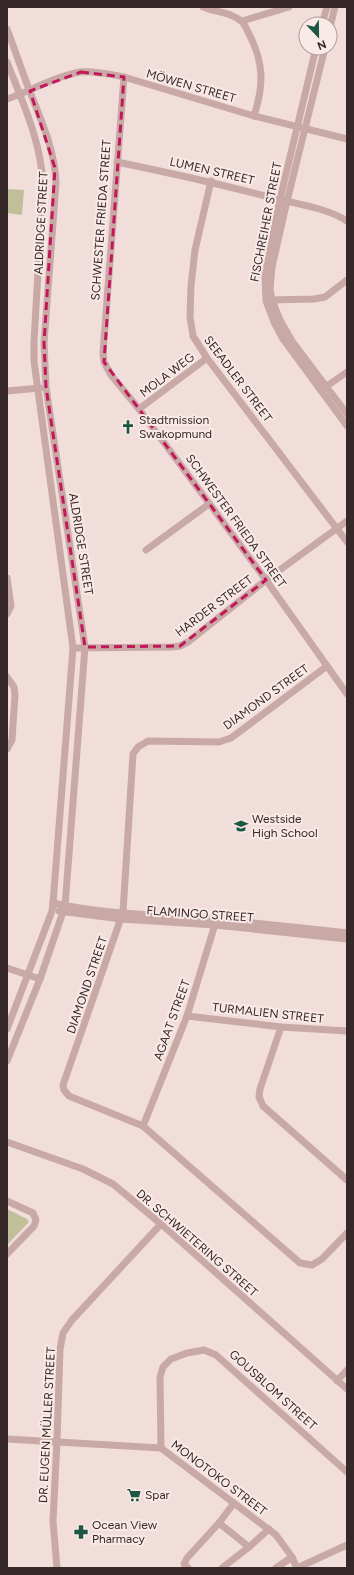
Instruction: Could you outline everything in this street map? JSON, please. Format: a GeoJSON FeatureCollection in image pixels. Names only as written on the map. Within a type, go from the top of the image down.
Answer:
{"type":"FeatureCollection","features":[{"type":"Feature","properties":{"kind":"street"},"geometry":{"type":"LineString","coordinates":[[203,7],[223,12],[242,21],[251,39],[258,57],[262,85],[260,98],[254,116]]}},
{"type":"Feature","properties":{"kind":"street"},"geometry":{"type":"LineString","coordinates":[[242,21],[289,7]]}},
{"type":"Feature","properties":{"kind":"street","name":"ALDRIDGE STREET"},"geometry":{"type":"LineString","coordinates":[[7,29],[53,154],[55,168],[56,183],[44,343],[46,387],[85,647],[64,909],[40,979],[7,1061]]}},
{"type":"Feature","properties":{"kind":"street","name":"FISCHREIHER STREET"},"geometry":{"type":"LineString","coordinates":[[301,127],[314,56]]}},
{"type":"Feature","properties":{"kind":"street","name":"FISCHREIHER STREET"},"geometry":{"type":"LineString","coordinates":[[323,56],[301,127],[283,200],[270,279],[269,300],[274,322],[283,339],[347,426]]}},
{"type":"Feature","properties":{"kind":"street","name":"ALDRIDGE STREET"},"geometry":{"type":"LineString","coordinates":[[7,62],[37,143],[42,167],[43,184],[34,342],[37,388],[73,648],[52,907],[7,1029]]}},
{"type":"Feature","properties":{"kind":"street","name":"MÖWEN STREET"},"geometry":{"type":"LineString","coordinates":[[7,99],[30,91],[57,78],[81,72],[102,73],[124,77],[254,116],[347,139]]}},
{"type":"Feature","properties":{"kind":"street","name":"SCHWESTER FRIEDA STREET"},"geometry":{"type":"LineString","coordinates":[[124,77],[116,162],[103,353],[104,362],[111,375],[139,409],[266,580],[347,694]]}},
{"type":"Feature","properties":{"kind":"street","name":"LUMEN STREET"},"geometry":{"type":"LineString","coordinates":[[116,162],[211,181],[338,216],[347,221]]}},
{"type":"Feature","properties":{"kind":"street","name":"SEEADLER STREET"},"geometry":{"type":"LineString","coordinates":[[211,181],[196,250],[191,286],[190,317],[193,336],[207,358],[347,542]]}},
{"type":"Feature","properties":{"kind":"street"},"geometry":{"type":"LineString","coordinates":[[269,300],[314,299],[325,297],[347,280]]}},
{"type":"Feature","properties":{"kind":"street","name":"FISCHREIHER STREET"},"geometry":{"type":"LineString","coordinates":[[269,300],[292,341],[347,414]]}},
{"type":"Feature","properties":{"kind":"street"},"geometry":{"type":"LineString","coordinates":[[36,304],[47,305]]}},
{"type":"Feature","properties":{"kind":"street","name":"MOLA WEG"},"geometry":{"type":"LineString","coordinates":[[139,409],[207,358]]}},
{"type":"Feature","properties":{"kind":"street"},"geometry":{"type":"LineString","coordinates":[[321,391],[347,372]]}},
{"type":"Feature","properties":{"kind":"street"},"geometry":{"type":"LineString","coordinates":[[7,391],[46,387]]}},
{"type":"Feature","properties":{"kind":"street"},"geometry":{"type":"LineString","coordinates":[[146,550],[209,504]]}},
{"type":"Feature","properties":{"kind":"street","name":"HARDER STREET"},"geometry":{"type":"LineString","coordinates":[[73,648],[180,646],[188,642],[266,580],[347,520]]}},
{"type":"Feature","properties":{"kind":"street"},"geometry":{"type":"LineString","coordinates":[[7,578],[11,606],[7,614]]}},
{"type":"Feature","properties":{"kind":"street","name":"DIAMOND STREET"},"geometry":{"type":"LineString","coordinates":[[327,666],[230,738],[218,742],[148,741],[138,747],[133,754],[122,916],[63,1085],[64,1090],[69,1096],[143,1126],[300,1263],[312,1265],[322,1259],[347,1233]]}},
{"type":"Feature","properties":{"kind":"street"},"geometry":{"type":"LineString","coordinates":[[7,677],[14,687],[15,695],[12,740],[7,749]]}},
{"type":"Feature","properties":{"kind":"street","name":"FLAMINGO STREET"},"geometry":{"type":"LineString","coordinates":[[52,907],[122,916],[347,932]]}},
{"type":"Feature","properties":{"kind":"street","name":"FLAMINGO STREET"},"geometry":{"type":"LineString","coordinates":[[216,922],[347,939]]}},
{"type":"Feature","properties":{"kind":"street","name":"AGAAT STREET"},"geometry":{"type":"LineString","coordinates":[[143,1126],[187,1016],[216,922]]}},
{"type":"Feature","properties":{"kind":"street"},"geometry":{"type":"LineString","coordinates":[[7,968],[40,979]]}},
{"type":"Feature","properties":{"kind":"street","name":"TURMALIEN STREET"},"geometry":{"type":"LineString","coordinates":[[187,1016],[281,1027],[347,1031]]}},
{"type":"Feature","properties":{"kind":"street"},"geometry":{"type":"LineString","coordinates":[[281,1027],[260,1089],[259,1097],[263,1106],[347,1180]]}},
{"type":"Feature","properties":{"kind":"street","name":"DR. SCHWIETERING STREET"},"geometry":{"type":"LineString","coordinates":[[9,1142],[98,1175],[113,1184],[161,1224],[343,1384]]}},
{"type":"Feature","properties":{"kind":"street"},"geometry":{"type":"LineString","coordinates":[[7,1201],[33,1213],[36,1220],[34,1226],[7,1254]]}},
{"type":"Feature","properties":{"kind":"street","name":"DR. EUGEN MÜLLER STREET"},"geometry":{"type":"LineString","coordinates":[[57,1568],[53,1521],[60,1349],[63,1333],[72,1320],[161,1224]]}},
{"type":"Feature","properties":{"kind":"street","name":"GOUSBLOM STREET"},"geometry":{"type":"LineString","coordinates":[[160,1448],[160,1377],[163,1367],[171,1359],[187,1353],[204,1350],[216,1354],[347,1472]]}},
{"type":"Feature","properties":{"kind":"street"},"geometry":{"type":"LineString","coordinates":[[343,1384],[347,1370]]}},
{"type":"Feature","properties":{"kind":"street","name":"MONOTOKO STREET"},"geometry":{"type":"LineString","coordinates":[[7,1439],[160,1448],[276,1535],[292,1557],[297,1568]]}},
{"type":"Feature","properties":{"kind":"street"},"geometry":{"type":"LineString","coordinates":[[188,1568],[184,1564],[187,1558],[219,1523],[234,1503]]}},
{"type":"Feature","properties":{"kind":"street"},"geometry":{"type":"LineString","coordinates":[[219,1523],[250,1547]]}},
{"type":"Feature","properties":{"kind":"street"},"geometry":{"type":"LineString","coordinates":[[222,1568],[250,1547],[269,1529]]}},
{"type":"Feature","properties":{"kind":"street"},"geometry":{"type":"LineString","coordinates":[[297,1568],[347,1545]]}},
{"type":"Feature","properties":{"kind":"street"},"geometry":{"type":"LineString","coordinates":[[276,1568],[292,1557]]}},
{"type":"Feature","properties":{"kind":"highlighted area"},"geometry":{"type":"Polygon","coordinates":[[[81,72],[124,77],[104,362],[266,580],[180,646],[85,647],[46,387],[44,343],[55,168],[30,91],[81,72]]]}},
{"type":"Feature","properties":{"kind":"green space"},"geometry":{"type":"Polygon","coordinates":[[[7,189],[24,190],[22,215],[7,213],[7,189]]]}},
{"type":"Feature","properties":{"kind":"green space"},"geometry":{"type":"Polygon","coordinates":[[[7,1209],[27,1219],[29,1222],[7,1245],[7,1209]]]}},
{"type":"Feature","properties":{"kind":"place","name":"Stadtmission Swakopmund"},"geometry":{"type":"Point","coordinates":[128,427]}},
{"type":"Feature","properties":{"kind":"place","name":"Westside High School"},"geometry":{"type":"Point","coordinates":[241,826]}},
{"type":"Feature","properties":{"kind":"place","name":"Spar"},"geometry":{"type":"Point","coordinates":[134,1495]}},
{"type":"Feature","properties":{"kind":"place","name":"Ocean View Pharmacy"},"geometry":{"type":"Point","coordinates":[81,1532]}}]}
